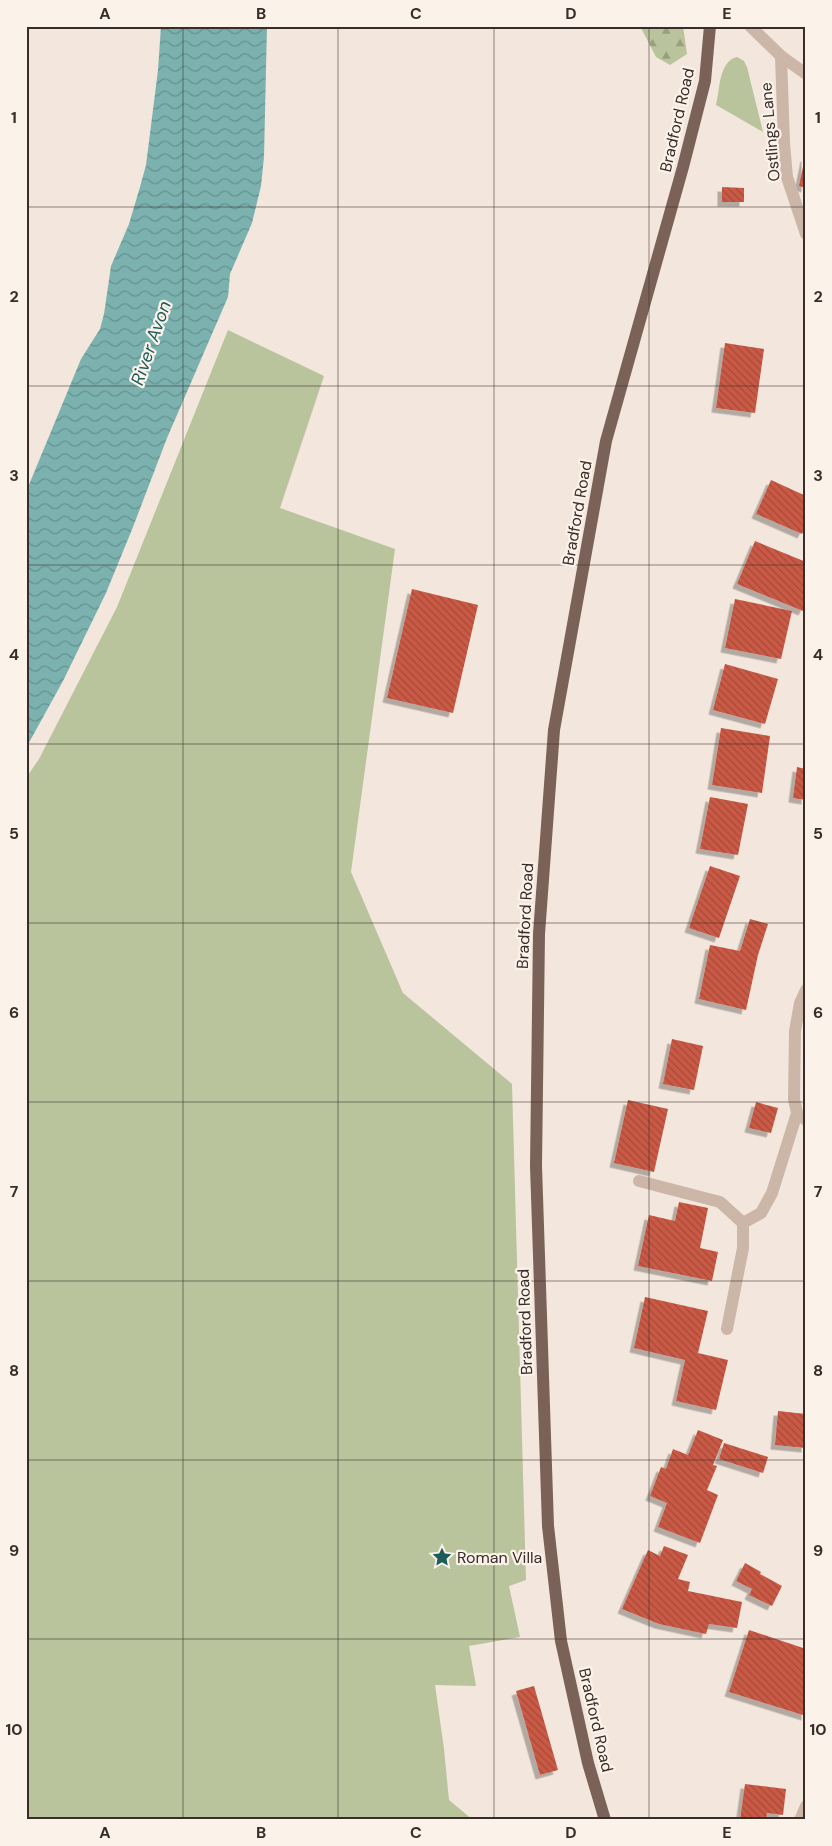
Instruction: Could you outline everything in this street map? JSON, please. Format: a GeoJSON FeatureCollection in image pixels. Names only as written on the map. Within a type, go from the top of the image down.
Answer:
{"type":"FeatureCollection","features":[{"type":"Feature","properties":{"kind":"main road","name":"Bradford Road"},"geometry":{"type":"LineString","coordinates":[[606,1820],[588,1763],[561,1640],[548,1526],[536,1166],[538,934],[554,730],[606,441],[683,167],[705,81],[710,26]]}},
{"type":"Feature","properties":{"kind":"street"},"geometry":{"type":"LineString","coordinates":[[750,26],[781,56],[806,74]]}},
{"type":"Feature","properties":{"kind":"street","name":"Ostlings Lane"},"geometry":{"type":"LineString","coordinates":[[781,56],[787,177],[806,234]]}},
{"type":"Feature","properties":{"kind":"street"},"geometry":{"type":"LineString","coordinates":[[743,1223],[761,1213],[772,1193],[802,1117],[794,1100],[795,1031],[800,1003],[806,990]]}},
{"type":"Feature","properties":{"kind":"street"},"geometry":{"type":"LineString","coordinates":[[638,1181],[720,1202],[743,1223],[744,1248],[727,1329]]}},
{"type":"Feature","properties":{"kind":"street"},"geometry":{"type":"LineString","coordinates":[[800,1820],[806,1806]]}},
{"type":"Feature","properties":{"kind":"green space"},"geometry":{"type":"Polygon","coordinates":[[[640,26],[683,26],[687,54],[670,65],[656,57],[640,26]]]}},
{"type":"Feature","properties":{"kind":"green space"},"geometry":{"type":"Polygon","coordinates":[[[737,57],[744,61],[747,67],[763,132],[716,105],[721,76],[727,64],[737,57]]]}},
{"type":"Feature","properties":{"kind":"green space"},"geometry":{"type":"Polygon","coordinates":[[[228,330],[324,376],[280,508],[395,549],[351,872],[403,993],[512,1084],[526,1580],[509,1586],[520,1637],[469,1646],[476,1686],[435,1685],[449,1800],[473,1820],[26,1820],[26,778],[39,759],[117,607],[228,330]]]}},
{"type":"Feature","properties":{"kind":"water","name":"River Avon"},"geometry":{"type":"Polygon","coordinates":[[[161,26],[267,26],[264,157],[261,186],[252,223],[230,274],[228,297],[167,438],[106,593],[63,681],[26,748],[26,492],[81,359],[100,329],[111,266],[129,224],[146,165],[158,70],[161,26]]]}},
{"type":"Feature","properties":{"kind":"building"},"geometry":{"type":"Polygon","coordinates":[[[806,157],[806,188],[799,186],[806,157]]]}},
{"type":"Feature","properties":{"kind":"building"},"geometry":{"type":"Polygon","coordinates":[[[722,187],[744,188],[744,202],[722,202],[722,187]]]}},
{"type":"Feature","properties":{"kind":"building"},"geometry":{"type":"Polygon","coordinates":[[[725,343],[764,349],[755,413],[716,408],[725,343]]]}},
{"type":"Feature","properties":{"kind":"building"},"geometry":{"type":"Polygon","coordinates":[[[771,480],[806,496],[806,526],[802,534],[756,514],[771,480]]]}},
{"type":"Feature","properties":{"kind":"building"},"geometry":{"type":"Polygon","coordinates":[[[755,541],[806,562],[806,605],[803,611],[737,584],[755,541]]]}},
{"type":"Feature","properties":{"kind":"building"},"geometry":{"type":"Polygon","coordinates":[[[412,589],[478,605],[453,713],[387,698],[412,589]]]}},
{"type":"Feature","properties":{"kind":"building"},"geometry":{"type":"Polygon","coordinates":[[[735,599],[792,611],[781,659],[725,648],[735,599]]]}},
{"type":"Feature","properties":{"kind":"building"},"geometry":{"type":"Polygon","coordinates":[[[725,664],[778,679],[765,724],[713,710],[725,664]]]}},
{"type":"Feature","properties":{"kind":"building"},"geometry":{"type":"Polygon","coordinates":[[[721,728],[770,736],[762,793],[712,785],[721,728]]]}},
{"type":"Feature","properties":{"kind":"building"},"geometry":{"type":"Polygon","coordinates":[[[797,767],[806,769],[806,800],[793,798],[797,767]]]}},
{"type":"Feature","properties":{"kind":"building"},"geometry":{"type":"Polygon","coordinates":[[[710,797],[748,804],[738,855],[700,849],[710,797]]]}},
{"type":"Feature","properties":{"kind":"building"},"geometry":{"type":"Polygon","coordinates":[[[710,866],[740,876],[719,938],[689,928],[710,866]]]}},
{"type":"Feature","properties":{"kind":"building"},"geometry":{"type":"Polygon","coordinates":[[[750,919],[768,924],[758,955],[746,1010],[699,999],[710,945],[740,951],[750,919]]]}},
{"type":"Feature","properties":{"kind":"building"},"geometry":{"type":"Polygon","coordinates":[[[672,1039],[703,1046],[694,1090],[663,1084],[672,1039]]]}},
{"type":"Feature","properties":{"kind":"building"},"geometry":{"type":"Polygon","coordinates":[[[628,1100],[668,1109],[654,1172],[614,1163],[628,1100]]]}},
{"type":"Feature","properties":{"kind":"building"},"geometry":{"type":"Polygon","coordinates":[[[756,1102],[778,1108],[771,1133],[749,1128],[756,1102]]]}},
{"type":"Feature","properties":{"kind":"building"},"geometry":{"type":"Polygon","coordinates":[[[679,1202],[708,1208],[700,1248],[718,1252],[712,1281],[638,1266],[649,1215],[675,1221],[679,1202]]]}},
{"type":"Feature","properties":{"kind":"building"},"geometry":{"type":"Polygon","coordinates":[[[645,1297],[708,1311],[698,1353],[728,1360],[716,1410],[676,1401],[685,1360],[634,1348],[645,1297]]]}},
{"type":"Feature","properties":{"kind":"building"},"geometry":{"type":"Polygon","coordinates":[[[778,1411],[806,1414],[806,1448],[775,1445],[778,1411]]]}},
{"type":"Feature","properties":{"kind":"building"},"geometry":{"type":"Polygon","coordinates":[[[698,1430],[723,1440],[713,1465],[717,1466],[707,1490],[718,1495],[700,1543],[658,1527],[667,1503],[650,1496],[661,1467],[666,1469],[673,1449],[688,1455],[698,1430]]]}},
{"type":"Feature","properties":{"kind":"building"},"geometry":{"type":"Polygon","coordinates":[[[724,1443],[768,1457],[763,1473],[719,1459],[724,1443]]]}},
{"type":"Feature","properties":{"kind":"building"},"geometry":{"type":"Polygon","coordinates":[[[664,1546],[688,1555],[678,1579],[690,1582],[688,1591],[742,1602],[737,1628],[709,1624],[706,1634],[659,1624],[622,1609],[648,1550],[660,1556],[664,1546]]]}},
{"type":"Feature","properties":{"kind":"building"},"geometry":{"type":"Polygon","coordinates":[[[745,1563],[782,1586],[772,1606],[749,1595],[752,1589],[736,1581],[745,1563]]]}},
{"type":"Feature","properties":{"kind":"building"},"geometry":{"type":"Polygon","coordinates":[[[749,1630],[806,1649],[806,1716],[729,1692],[749,1630]]]}},
{"type":"Feature","properties":{"kind":"building"},"geometry":{"type":"Polygon","coordinates":[[[534,1686],[558,1770],[540,1775],[516,1691],[534,1686]]]}},
{"type":"Feature","properties":{"kind":"building"},"geometry":{"type":"Polygon","coordinates":[[[745,1784],[786,1789],[783,1815],[767,1813],[766,1820],[740,1820],[745,1784]]]}},
{"type":"Feature","properties":{"kind":"place","name":"Roman Villa"},"geometry":{"type":"Point","coordinates":[442,1557]}}]}
